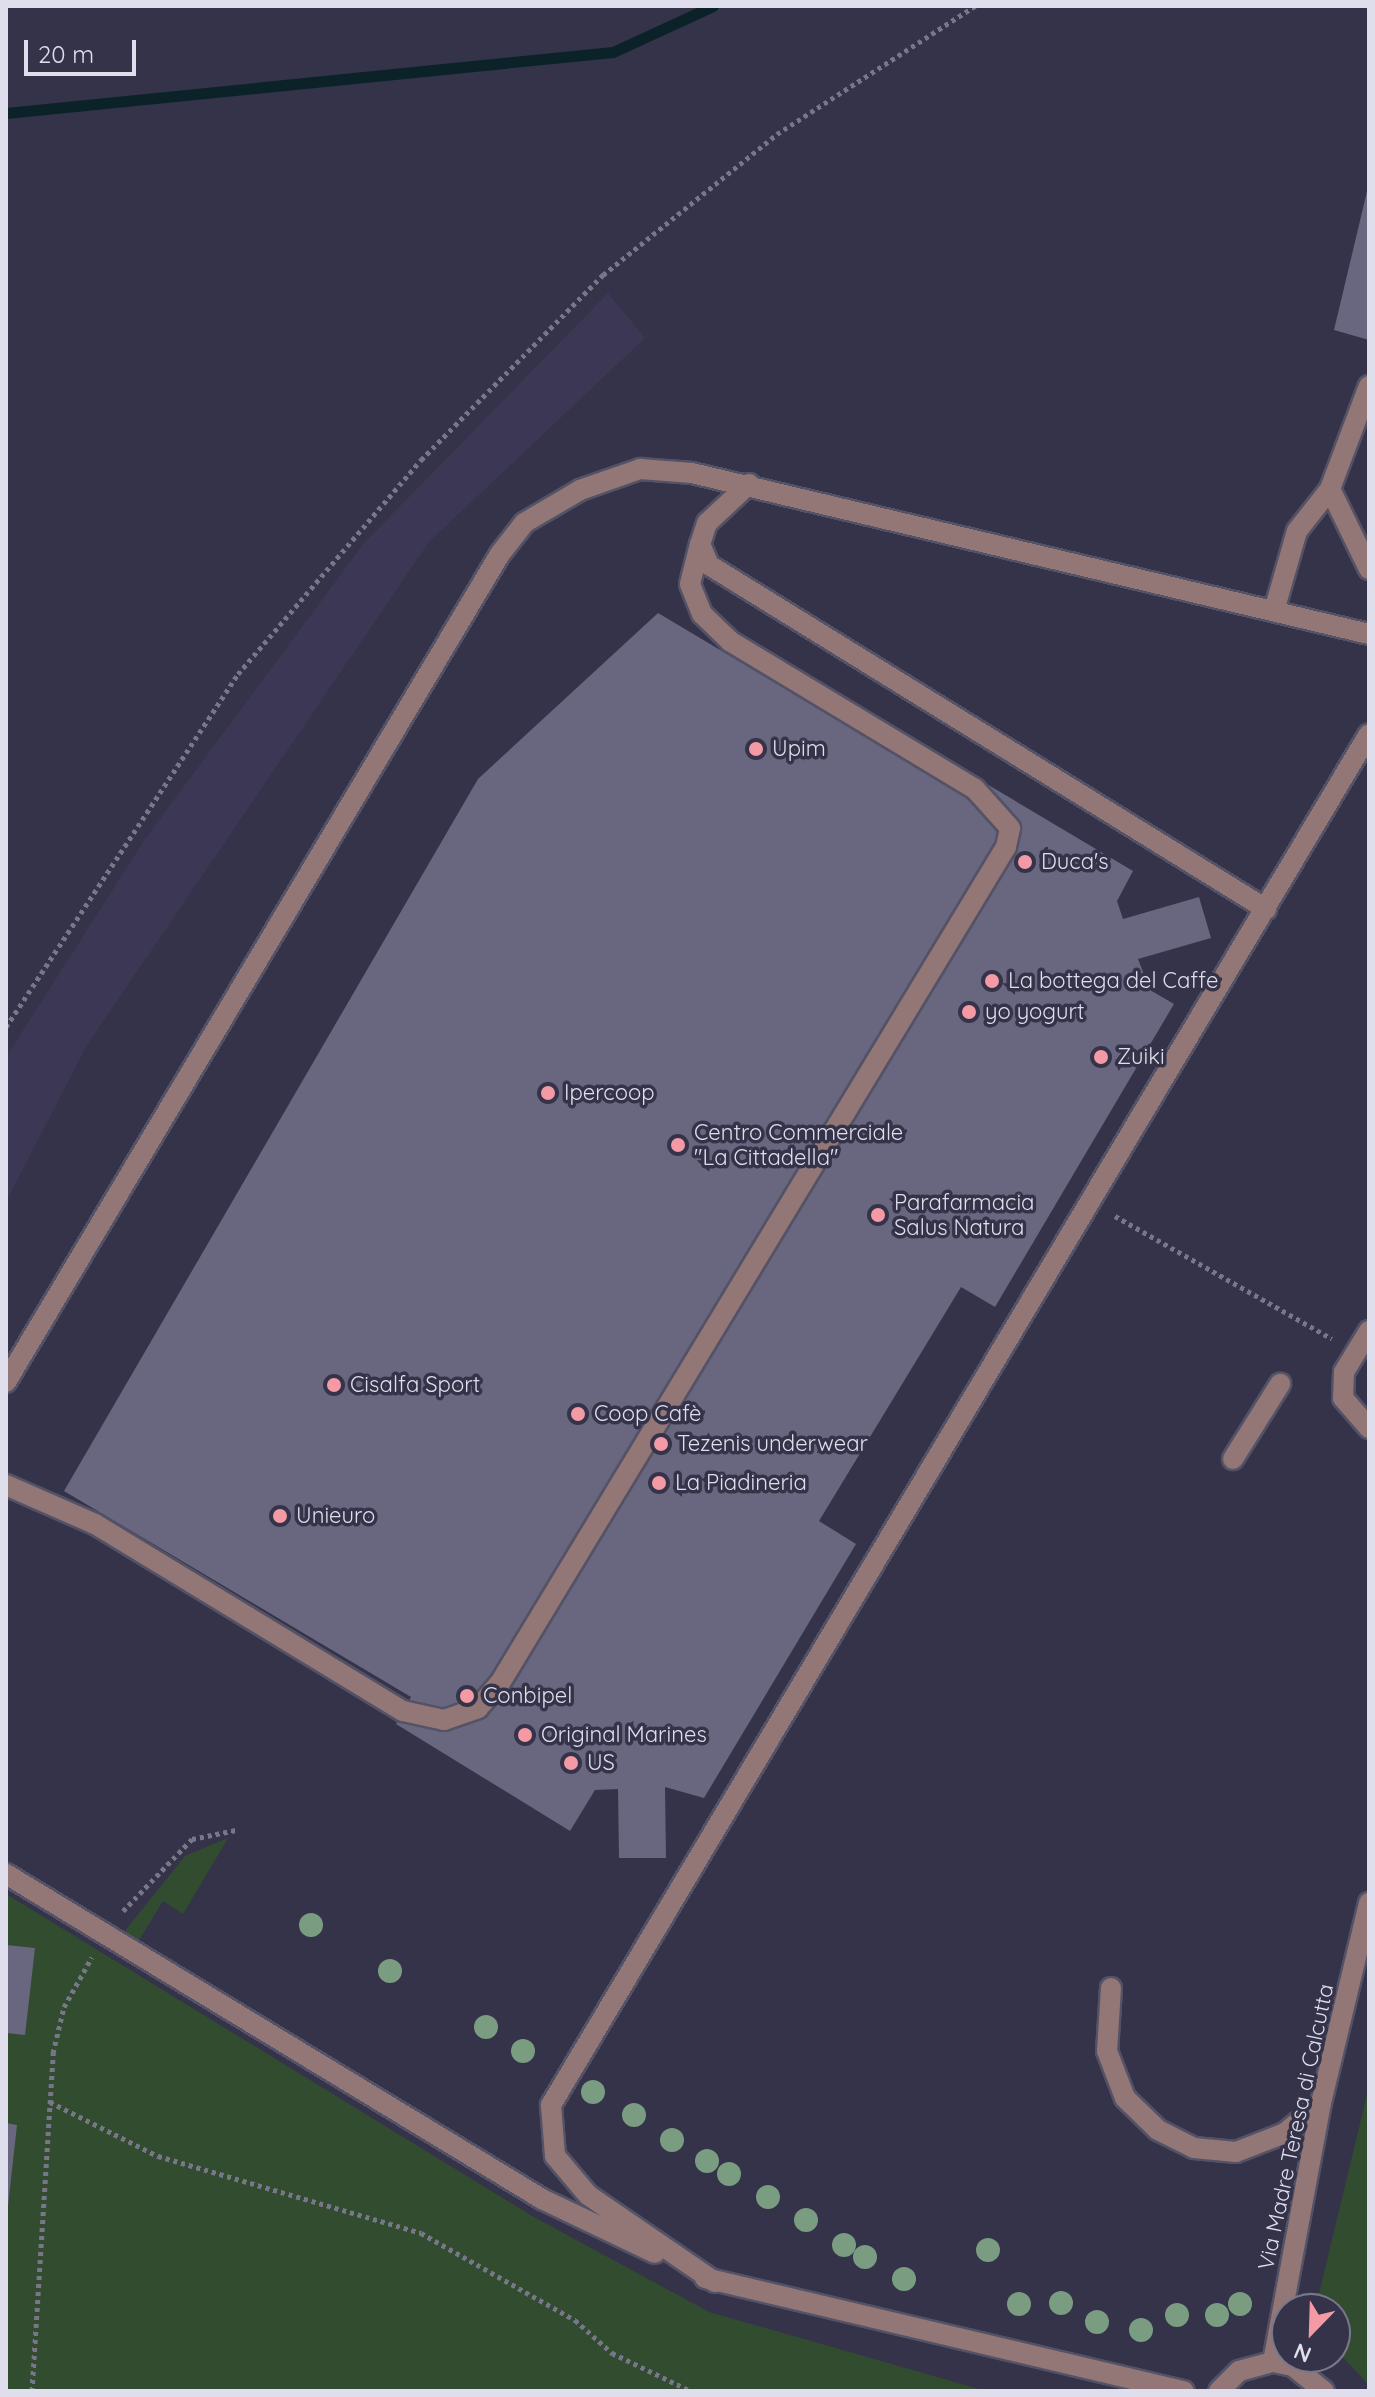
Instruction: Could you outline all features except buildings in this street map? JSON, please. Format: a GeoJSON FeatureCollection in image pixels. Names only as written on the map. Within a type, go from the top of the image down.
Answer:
{"type":"FeatureCollection","features":[{"type":"Feature","properties":{"kind":"street"},"geometry":{"type":"LineString","coordinates":[[1274,611],[1297,531],[1330,489],[1369,386]]}},
{"type":"Feature","properties":{"kind":"street"},"geometry":{"type":"LineString","coordinates":[[6,1382],[524,523],[580,490],[640,469],[749,484],[1369,634]]}},
{"type":"Feature","properties":{"kind":"street"},"geometry":{"type":"LineString","coordinates":[[6,1485],[95,1524],[403,1711],[444,1720],[478,1708],[500,1683],[1006,847],[1010,828],[975,789],[730,641],[702,614],[690,584],[707,523],[749,484]]}},
{"type":"Feature","properties":{"kind":"street"},"geometry":{"type":"LineString","coordinates":[[1330,489],[1369,569]]}},
{"type":"Feature","properties":{"kind":"street"},"geometry":{"type":"LineString","coordinates":[[700,544],[709,565],[730,582],[1266,909]]}},
{"type":"Feature","properties":{"kind":"street"},"geometry":{"type":"LineString","coordinates":[[715,2282],[588,2195],[555,2156],[551,2105],[1369,734]]}},
{"type":"Feature","properties":{"kind":"street"},"geometry":{"type":"LineString","coordinates":[[1369,1331],[1344,1372],[1343,1398],[1369,1428]]}},
{"type":"Feature","properties":{"kind":"street"},"geometry":{"type":"LineString","coordinates":[[1233,1459],[1280,1384]]}},
{"type":"Feature","properties":{"kind":"street"},"geometry":{"type":"LineString","coordinates":[[6,1874],[542,2199],[715,2282],[1184,2391]]}},
{"type":"Feature","properties":{"kind":"street","name":"Via Madre Teresa di Calcutta"},"geometry":{"type":"LineString","coordinates":[[1286,2293],[1321,2103],[1369,1903]]}},
{"type":"Feature","properties":{"kind":"street"},"geometry":{"type":"LineString","coordinates":[[1111,1988],[1107,2051],[1125,2098],[1158,2130],[1194,2148],[1236,2152],[1285,2133],[1321,2103]]}},
{"type":"Feature","properties":{"kind":"street"},"geometry":{"type":"LineString","coordinates":[[1219,2391],[1239,2371],[1271,2363]]}},
{"type":"Feature","properties":{"kind":"street"},"geometry":{"type":"LineString","coordinates":[[1302,2373],[1324,2391]]}},
{"type":"Feature","properties":{"kind":"path"},"geometry":{"type":"LineString","coordinates":[[6,1027],[238,674],[421,460],[603,275],[777,134],[975,6]]}},
{"type":"Feature","properties":{"kind":"path"},"geometry":{"type":"LineString","coordinates":[[1090,1202],[1356,1352]]}},
{"type":"Feature","properties":{"kind":"path"},"geometry":{"type":"LineString","coordinates":[[112,1925],[157,1867],[192,1839],[236,1830]]}},
{"type":"Feature","properties":{"kind":"path"},"geometry":{"type":"LineString","coordinates":[[32,2391],[50,2102],[64,2007],[95,1951]]}},
{"type":"Feature","properties":{"kind":"path"},"geometry":{"type":"LineString","coordinates":[[50,2102],[158,2156],[421,2233],[575,2320],[612,2353],[691,2391]]}},
{"type":"Feature","properties":{"kind":"shaded area"},"geometry":{"type":"Polygon","coordinates":[[[608,293],[645,338],[429,542],[87,1045],[6,1202],[6,1057],[145,839],[364,543],[608,293]]]}},
{"type":"Feature","properties":{"kind":"green space"},"geometry":{"type":"Polygon","coordinates":[[[228,1838],[183,1914],[163,1901],[139,1940],[124,1932],[185,1856],[228,1838]]]}},
{"type":"Feature","properties":{"kind":"green space"},"geometry":{"type":"Polygon","coordinates":[[[6,1894],[532,2216],[709,2312],[986,2391],[6,2391],[6,1894]]]}},
{"type":"Feature","properties":{"kind":"green space"},"geometry":{"type":"Polygon","coordinates":[[[1369,2086],[1369,2385],[1351,2366],[1351,2293],[1319,2293],[1369,2086]]]}},
{"type":"Feature","properties":{"kind":"waterway"},"geometry":{"type":"LineString","coordinates":[[6,113],[613,52],[713,6]]}},
{"type":"Feature","properties":{"kind":"place","name":"Upim"},"geometry":{"type":"Point","coordinates":[756,749]}},
{"type":"Feature","properties":{"kind":"place","name":"Duca's"},"geometry":{"type":"Point","coordinates":[1025,862]}},
{"type":"Feature","properties":{"kind":"place","name":"La bottega del Caffe"},"geometry":{"type":"Point","coordinates":[992,981]}},
{"type":"Feature","properties":{"kind":"place","name":"yo yogurt"},"geometry":{"type":"Point","coordinates":[969,1012]}},
{"type":"Feature","properties":{"kind":"place","name":"Zuiki"},"geometry":{"type":"Point","coordinates":[1101,1057]}},
{"type":"Feature","properties":{"kind":"place","name":"Ipercoop"},"geometry":{"type":"Point","coordinates":[548,1093]}},
{"type":"Feature","properties":{"kind":"place","name":"Centro Commerciale \"La Cittadella\""},"geometry":{"type":"Point","coordinates":[678,1145]}},
{"type":"Feature","properties":{"kind":"place","name":"Parafarmacia Salus Natura"},"geometry":{"type":"Point","coordinates":[878,1215]}},
{"type":"Feature","properties":{"kind":"place","name":"Cisalfa Sport"},"geometry":{"type":"Point","coordinates":[334,1385]}},
{"type":"Feature","properties":{"kind":"place","name":"Coop Cafè"},"geometry":{"type":"Point","coordinates":[578,1414]}},
{"type":"Feature","properties":{"kind":"place","name":"Tezenis underwear"},"geometry":{"type":"Point","coordinates":[661,1444]}},
{"type":"Feature","properties":{"kind":"place","name":"La Piadineria"},"geometry":{"type":"Point","coordinates":[659,1483]}},
{"type":"Feature","properties":{"kind":"place","name":"Unieuro"},"geometry":{"type":"Point","coordinates":[280,1516]}},
{"type":"Feature","properties":{"kind":"place","name":"Conbipel"},"geometry":{"type":"Point","coordinates":[467,1696]}},
{"type":"Feature","properties":{"kind":"place","name":"Original Marines"},"geometry":{"type":"Point","coordinates":[525,1735]}},
{"type":"Feature","properties":{"kind":"place","name":"US"},"geometry":{"type":"Point","coordinates":[571,1763]}}]}
